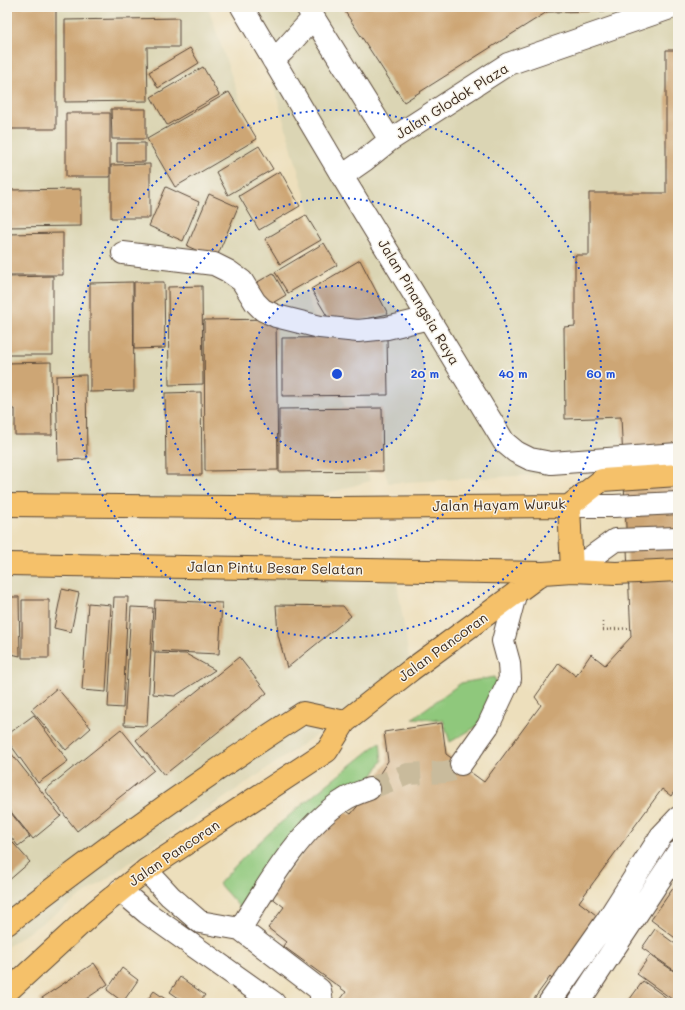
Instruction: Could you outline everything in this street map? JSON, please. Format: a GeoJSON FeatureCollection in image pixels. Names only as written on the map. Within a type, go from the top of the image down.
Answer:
{"type":"FeatureCollection","features":[{"type":"Feature","properties":{"kind":"main road","name":"Jalan Hayam Wuruk"},"geometry":{"type":"LineString","coordinates":[[7,505],[335,508],[569,506],[602,480],[678,475]]}},
{"type":"Feature","properties":{"kind":"main road"},"geometry":{"type":"LineString","coordinates":[[569,506],[572,571]]}},
{"type":"Feature","properties":{"kind":"main road","name":"Jalan Pintu Besar Selatan"},"geometry":{"type":"LineString","coordinates":[[7,564],[543,573],[572,571],[616,573],[678,570]]}},
{"type":"Feature","properties":{"kind":"main road","name":"Jalan Pancoran"},"geometry":{"type":"LineString","coordinates":[[7,992],[120,890],[146,870],[327,751],[345,722],[411,670],[543,573]]}},
{"type":"Feature","properties":{"kind":"main road"},"geometry":{"type":"LineString","coordinates":[[7,924],[64,879],[231,759],[303,713],[345,722]]}},
{"type":"Feature","properties":{"kind":"street","name":"Jalan Pinangsia Raya"},"geometry":{"type":"LineString","coordinates":[[242,7],[342,176],[504,442],[516,452],[530,459],[551,463],[678,454]]}},
{"type":"Feature","properties":{"kind":"street","name":"Jalan Glodok Plaza"},"geometry":{"type":"LineString","coordinates":[[342,176],[390,140],[508,64],[673,7]]}},
{"type":"Feature","properties":{"kind":"street"},"geometry":{"type":"LineString","coordinates":[[273,60],[284,50],[310,13],[390,140]]}},
{"type":"Feature","properties":{"kind":"street"},"geometry":{"type":"LineString","coordinates":[[123,253],[214,264],[228,271],[242,281],[255,302],[263,310],[276,316],[320,327],[358,331],[387,328],[429,318]]}},
{"type":"Feature","properties":{"kind":"street"},"geometry":{"type":"LineString","coordinates":[[569,506],[614,506],[678,503]]}},
{"type":"Feature","properties":{"kind":"street"},"geometry":{"type":"LineString","coordinates":[[572,571],[615,540],[678,538]]}},
{"type":"Feature","properties":{"kind":"street"},"geometry":{"type":"LineString","coordinates":[[461,764],[488,726],[510,679],[509,663],[503,641],[515,595]]}},
{"type":"Feature","properties":{"kind":"street"},"geometry":{"type":"LineString","coordinates":[[240,929],[273,876],[304,835],[336,805],[345,799],[369,789]]}},
{"type":"Feature","properties":{"kind":"street"},"geometry":{"type":"LineString","coordinates":[[549,1003],[608,919],[661,836],[678,818]]}},
{"type":"Feature","properties":{"kind":"street"},"geometry":{"type":"LineString","coordinates":[[578,1003],[678,852]]}},
{"type":"Feature","properties":{"kind":"street"},"geometry":{"type":"LineString","coordinates":[[146,870],[170,896],[200,922],[240,929],[320,990],[322,1003]]}},
{"type":"Feature","properties":{"kind":"street"},"geometry":{"type":"LineString","coordinates":[[120,890],[147,913],[274,1003]]}},
{"type":"Feature","properties":{"kind":"path"},"geometry":{"type":"LineString","coordinates":[[603,622],[603,630],[630,628]]}},
{"type":"Feature","properties":{"kind":"shaded area"},"geometry":{"type":"Polygon","coordinates":[[[7,7],[208,7],[370,481],[297,502],[7,498],[7,7]]]}},
{"type":"Feature","properties":{"kind":"shaded area"},"geometry":{"type":"Polygon","coordinates":[[[251,7],[678,7],[678,467],[388,483],[251,7]]]}},
{"type":"Feature","properties":{"kind":"shaded area"},"geometry":{"type":"Polygon","coordinates":[[[395,570],[411,670],[7,947],[7,578],[395,570]]]}},
{"type":"Feature","properties":{"kind":"green space"},"geometry":{"type":"Polygon","coordinates":[[[494,677],[500,690],[481,724],[450,742],[443,720],[413,718],[461,683],[494,677]]]}},
{"type":"Feature","properties":{"kind":"green space"},"geometry":{"type":"Polygon","coordinates":[[[380,742],[382,761],[365,788],[243,911],[219,884],[256,845],[276,827],[380,742]]]}},
{"type":"Feature","properties":{"kind":"building"},"geometry":{"type":"Polygon","coordinates":[[[7,7],[56,7],[56,129],[7,129],[7,7]]]}},
{"type":"Feature","properties":{"kind":"building"},"geometry":{"type":"Polygon","coordinates":[[[342,7],[608,7],[607,11],[547,12],[404,102],[342,7]]]}},
{"type":"Feature","properties":{"kind":"building"},"geometry":{"type":"Polygon","coordinates":[[[179,18],[179,47],[147,47],[148,101],[65,102],[65,20],[179,18]]]}},
{"type":"Feature","properties":{"kind":"building"},"geometry":{"type":"Polygon","coordinates":[[[190,48],[199,63],[158,88],[149,72],[190,48]]]}},
{"type":"Feature","properties":{"kind":"building"},"geometry":{"type":"Polygon","coordinates":[[[666,50],[678,50],[678,786],[671,796],[662,789],[579,902],[600,918],[554,981],[550,977],[531,1003],[338,1003],[346,992],[283,946],[286,942],[268,928],[284,907],[271,897],[338,805],[351,814],[361,802],[388,761],[384,732],[442,723],[446,754],[484,782],[541,705],[535,697],[559,663],[576,676],[591,654],[605,665],[631,637],[621,417],[565,419],[564,327],[575,326],[575,255],[589,255],[589,193],[666,193],[666,50]]]}},
{"type":"Feature","properties":{"kind":"building"},"geometry":{"type":"Polygon","coordinates":[[[203,67],[219,95],[167,125],[151,97],[203,67]]]}},
{"type":"Feature","properties":{"kind":"building"},"geometry":{"type":"Polygon","coordinates":[[[229,92],[257,139],[175,187],[147,139],[229,92]]]}},
{"type":"Feature","properties":{"kind":"building"},"geometry":{"type":"Polygon","coordinates":[[[111,109],[146,109],[146,139],[112,139],[111,109]]]}},
{"type":"Feature","properties":{"kind":"building"},"geometry":{"type":"Polygon","coordinates":[[[66,113],[110,113],[110,177],[66,177],[66,113]]]}},
{"type":"Feature","properties":{"kind":"building"},"geometry":{"type":"Polygon","coordinates":[[[117,143],[145,143],[145,162],[117,162],[117,143]]]}},
{"type":"Feature","properties":{"kind":"building"},"geometry":{"type":"Polygon","coordinates":[[[259,146],[273,169],[228,195],[216,172],[259,146]]]}},
{"type":"Feature","properties":{"kind":"building"},"geometry":{"type":"Polygon","coordinates":[[[150,164],[150,218],[111,218],[111,165],[150,164]]]}},
{"type":"Feature","properties":{"kind":"building"},"geometry":{"type":"Polygon","coordinates":[[[280,171],[300,206],[259,230],[239,196],[280,171]]]}},
{"type":"Feature","properties":{"kind":"building"},"geometry":{"type":"Polygon","coordinates":[[[166,187],[199,202],[183,241],[149,226],[166,187]]]}},
{"type":"Feature","properties":{"kind":"building"},"geometry":{"type":"Polygon","coordinates":[[[81,189],[81,226],[7,227],[7,190],[81,189]]]}},
{"type":"Feature","properties":{"kind":"building"},"geometry":{"type":"Polygon","coordinates":[[[209,194],[238,207],[216,259],[187,246],[209,194]]]}},
{"type":"Feature","properties":{"kind":"building"},"geometry":{"type":"Polygon","coordinates":[[[306,215],[321,240],[280,264],[265,239],[306,215]]]}},
{"type":"Feature","properties":{"kind":"building"},"geometry":{"type":"Polygon","coordinates":[[[63,233],[63,275],[7,275],[7,234],[63,233]]]}},
{"type":"Feature","properties":{"kind":"building"},"geometry":{"type":"Polygon","coordinates":[[[324,243],[337,265],[288,293],[275,272],[324,243]]]}},
{"type":"Feature","properties":{"kind":"building"},"geometry":{"type":"Polygon","coordinates":[[[360,260],[388,314],[333,326],[311,289],[360,260]]]}},
{"type":"Feature","properties":{"kind":"building"},"geometry":{"type":"Polygon","coordinates":[[[273,273],[286,295],[264,308],[251,286],[273,273]]]}},
{"type":"Feature","properties":{"kind":"building"},"geometry":{"type":"Polygon","coordinates":[[[53,276],[53,355],[7,355],[7,277],[53,276]]]}},
{"type":"Feature","properties":{"kind":"building"},"geometry":{"type":"Polygon","coordinates":[[[133,282],[134,391],[90,392],[90,283],[133,282]]]}},
{"type":"Feature","properties":{"kind":"building"},"geometry":{"type":"Polygon","coordinates":[[[134,282],[164,282],[165,348],[134,349],[134,282]]]}},
{"type":"Feature","properties":{"kind":"building"},"geometry":{"type":"Polygon","coordinates":[[[202,286],[203,384],[169,385],[168,287],[202,286]]]}},
{"type":"Feature","properties":{"kind":"building"},"geometry":{"type":"Polygon","coordinates":[[[276,319],[278,470],[205,471],[204,320],[276,319]]]}},
{"type":"Feature","properties":{"kind":"building"},"geometry":{"type":"Polygon","coordinates":[[[387,337],[388,395],[282,396],[282,338],[387,337]]]}},
{"type":"Feature","properties":{"kind":"building"},"geometry":{"type":"Polygon","coordinates":[[[51,362],[52,435],[15,435],[15,409],[7,409],[7,363],[51,362]]]}},
{"type":"Feature","properties":{"kind":"building"},"geometry":{"type":"Polygon","coordinates":[[[86,375],[87,459],[58,460],[56,376],[86,375]]]}},
{"type":"Feature","properties":{"kind":"building"},"geometry":{"type":"Polygon","coordinates":[[[201,392],[202,475],[166,475],[165,393],[201,392]]]}},
{"type":"Feature","properties":{"kind":"building"},"geometry":{"type":"Polygon","coordinates":[[[382,408],[383,471],[279,472],[279,409],[382,408]]]}},
{"type":"Feature","properties":{"kind":"building"},"geometry":{"type":"Polygon","coordinates":[[[62,589],[79,593],[71,632],[54,628],[62,589]]]}},
{"type":"Feature","properties":{"kind":"building"},"geometry":{"type":"Polygon","coordinates":[[[7,597],[19,597],[20,656],[7,653],[7,597]]]}},
{"type":"Feature","properties":{"kind":"building"},"geometry":{"type":"Polygon","coordinates":[[[114,597],[128,597],[123,708],[108,707],[114,597]]]}},
{"type":"Feature","properties":{"kind":"building"},"geometry":{"type":"Polygon","coordinates":[[[22,600],[49,600],[49,658],[22,658],[22,600]]]}},
{"type":"Feature","properties":{"kind":"building"},"geometry":{"type":"Polygon","coordinates":[[[155,600],[222,603],[219,654],[153,651],[155,600]]]}},
{"type":"Feature","properties":{"kind":"building"},"geometry":{"type":"Polygon","coordinates":[[[88,603],[111,605],[106,692],[82,690],[88,603]]]}},
{"type":"Feature","properties":{"kind":"building"},"geometry":{"type":"Polygon","coordinates":[[[276,605],[343,606],[351,616],[287,668],[278,635],[276,605]]]}},
{"type":"Feature","properties":{"kind":"building"},"geometry":{"type":"Polygon","coordinates":[[[131,607],[153,608],[147,726],[124,725],[131,607]]]}},
{"type":"Feature","properties":{"kind":"building"},"geometry":{"type":"Polygon","coordinates":[[[155,653],[186,654],[215,670],[175,696],[153,694],[155,653]]]}},
{"type":"Feature","properties":{"kind":"building"},"geometry":{"type":"Polygon","coordinates":[[[239,657],[267,693],[164,775],[136,740],[239,657]]]}},
{"type":"Feature","properties":{"kind":"building"},"geometry":{"type":"Polygon","coordinates":[[[57,688],[91,728],[66,750],[31,710],[57,688]]]}},
{"type":"Feature","properties":{"kind":"building"},"geometry":{"type":"Polygon","coordinates":[[[34,715],[68,761],[38,783],[7,740],[7,735],[34,715]]]}},
{"type":"Feature","properties":{"kind":"building"},"geometry":{"type":"Polygon","coordinates":[[[121,729],[154,770],[77,831],[45,790],[121,729]]]}},
{"type":"Feature","properties":{"kind":"building"},"geometry":{"type":"Polygon","coordinates":[[[7,748],[61,816],[33,839],[7,807],[7,748]]]}},
{"type":"Feature","properties":{"kind":"building"},"geometry":{"type":"Polygon","coordinates":[[[7,808],[30,837],[18,846],[7,832],[7,808]]]}},
{"type":"Feature","properties":{"kind":"building"},"geometry":{"type":"Polygon","coordinates":[[[7,836],[30,862],[7,882],[7,836]]]}},
{"type":"Feature","properties":{"kind":"building"},"geometry":{"type":"Polygon","coordinates":[[[676,884],[678,885],[678,940],[651,920],[676,884]]]}},
{"type":"Feature","properties":{"kind":"building"},"geometry":{"type":"Polygon","coordinates":[[[655,929],[678,946],[678,973],[642,948],[655,929]]]}},
{"type":"Feature","properties":{"kind":"building"},"geometry":{"type":"Polygon","coordinates":[[[650,955],[678,974],[678,998],[676,1002],[637,974],[650,955]]]}},
{"type":"Feature","properties":{"kind":"building"},"geometry":{"type":"Polygon","coordinates":[[[94,963],[108,984],[80,1003],[42,1003],[39,1000],[94,963]]]}},
{"type":"Feature","properties":{"kind":"building"},"geometry":{"type":"Polygon","coordinates":[[[122,968],[138,980],[123,1002],[107,990],[122,968]]]}},
{"type":"Feature","properties":{"kind":"building"},"geometry":{"type":"Polygon","coordinates":[[[180,977],[205,995],[199,1003],[186,1003],[170,992],[180,977]]]}},
{"type":"Feature","properties":{"kind":"building"},"geometry":{"type":"Polygon","coordinates":[[[643,981],[674,1003],[627,1003],[643,981]]]}},
{"type":"Feature","properties":{"kind":"building"},"geometry":{"type":"Polygon","coordinates":[[[154,991],[171,1003],[145,1003],[154,991]]]}},
{"type":"Feature","properties":{"kind":"tunnel"},"geometry":{"type":"LineString","coordinates":[[369,789],[408,774],[445,772],[458,769],[461,764]]}}]}
